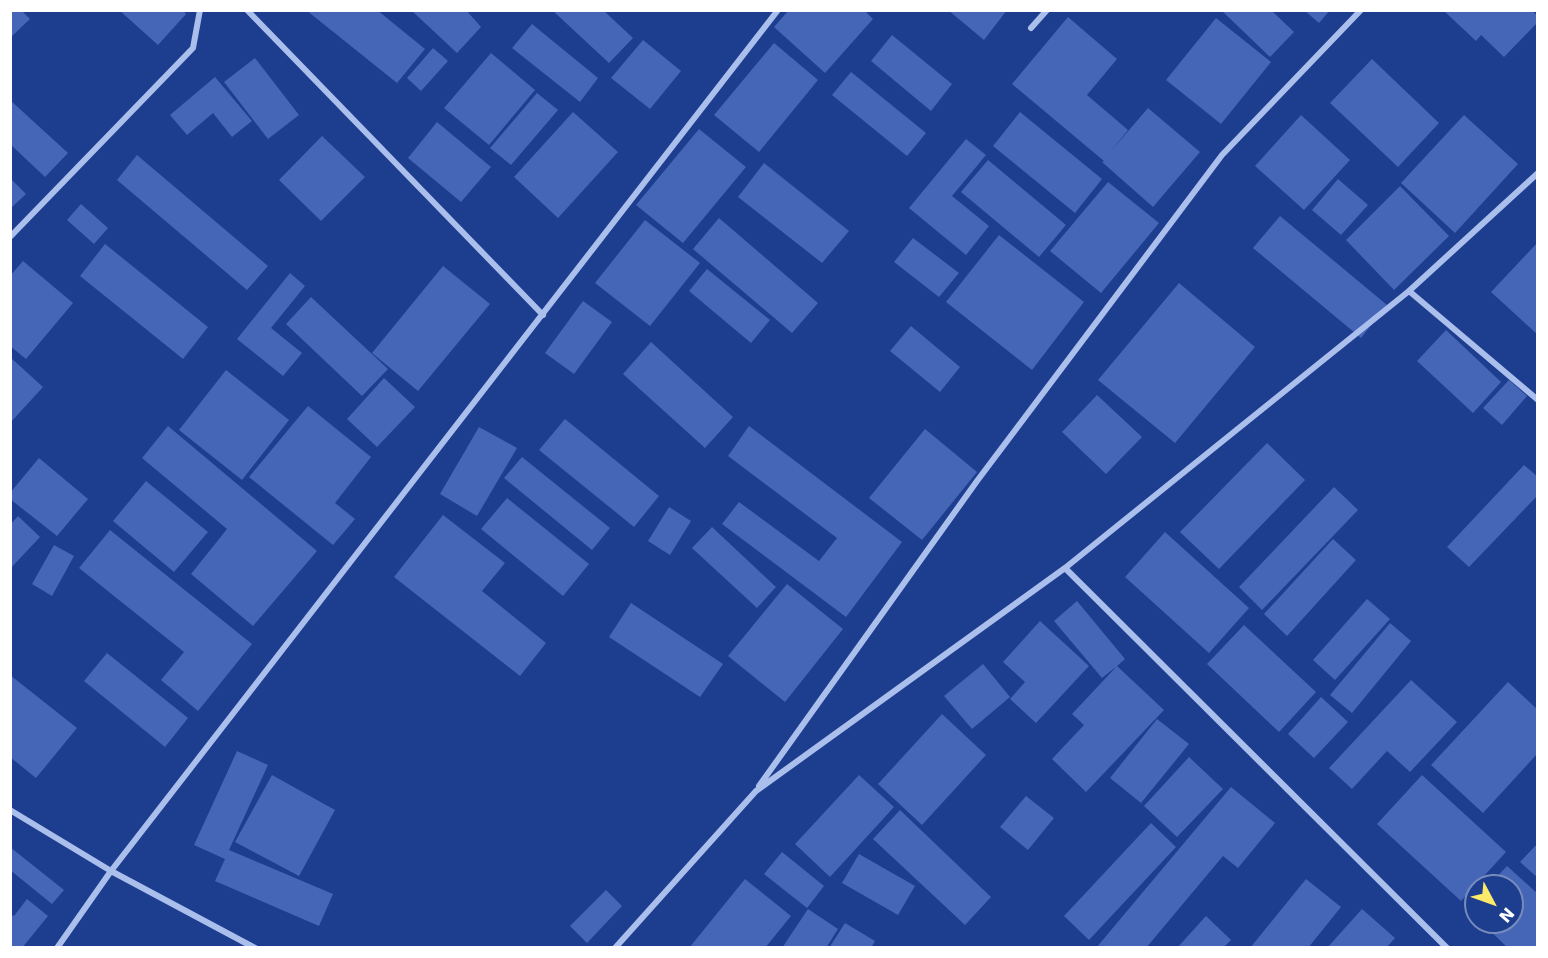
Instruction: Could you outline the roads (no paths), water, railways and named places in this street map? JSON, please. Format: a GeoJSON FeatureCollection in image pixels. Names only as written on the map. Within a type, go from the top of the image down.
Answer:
{"type":"FeatureCollection","features":[{"type":"Feature","properties":{"kind":"street"},"geometry":{"type":"LineString","coordinates":[[10,237],[193,48],[200,10]]}},
{"type":"Feature","properties":{"kind":"street"},"geometry":{"type":"LineString","coordinates":[[247,10],[543,315]]}},
{"type":"Feature","properties":{"kind":"street"},"geometry":{"type":"LineString","coordinates":[[57,948],[111,871],[778,10]]}},
{"type":"Feature","properties":{"kind":"street"},"geometry":{"type":"LineString","coordinates":[[1030,28],[1047,10]]}},
{"type":"Feature","properties":{"kind":"street"},"geometry":{"type":"LineString","coordinates":[[615,948],[756,791],[977,481],[1222,155],[1361,10]]}},
{"type":"Feature","properties":{"kind":"street"},"geometry":{"type":"LineString","coordinates":[[756,791],[1065,568],[1409,291],[1538,173]]}},
{"type":"Feature","properties":{"kind":"street"},"geometry":{"type":"LineString","coordinates":[[1409,291],[1538,400]]}},
{"type":"Feature","properties":{"kind":"street"},"geometry":{"type":"LineString","coordinates":[[1065,568],[1447,948]]}},
{"type":"Feature","properties":{"kind":"street"},"geometry":{"type":"LineString","coordinates":[[10,810],[111,871],[255,948]]}}]}
